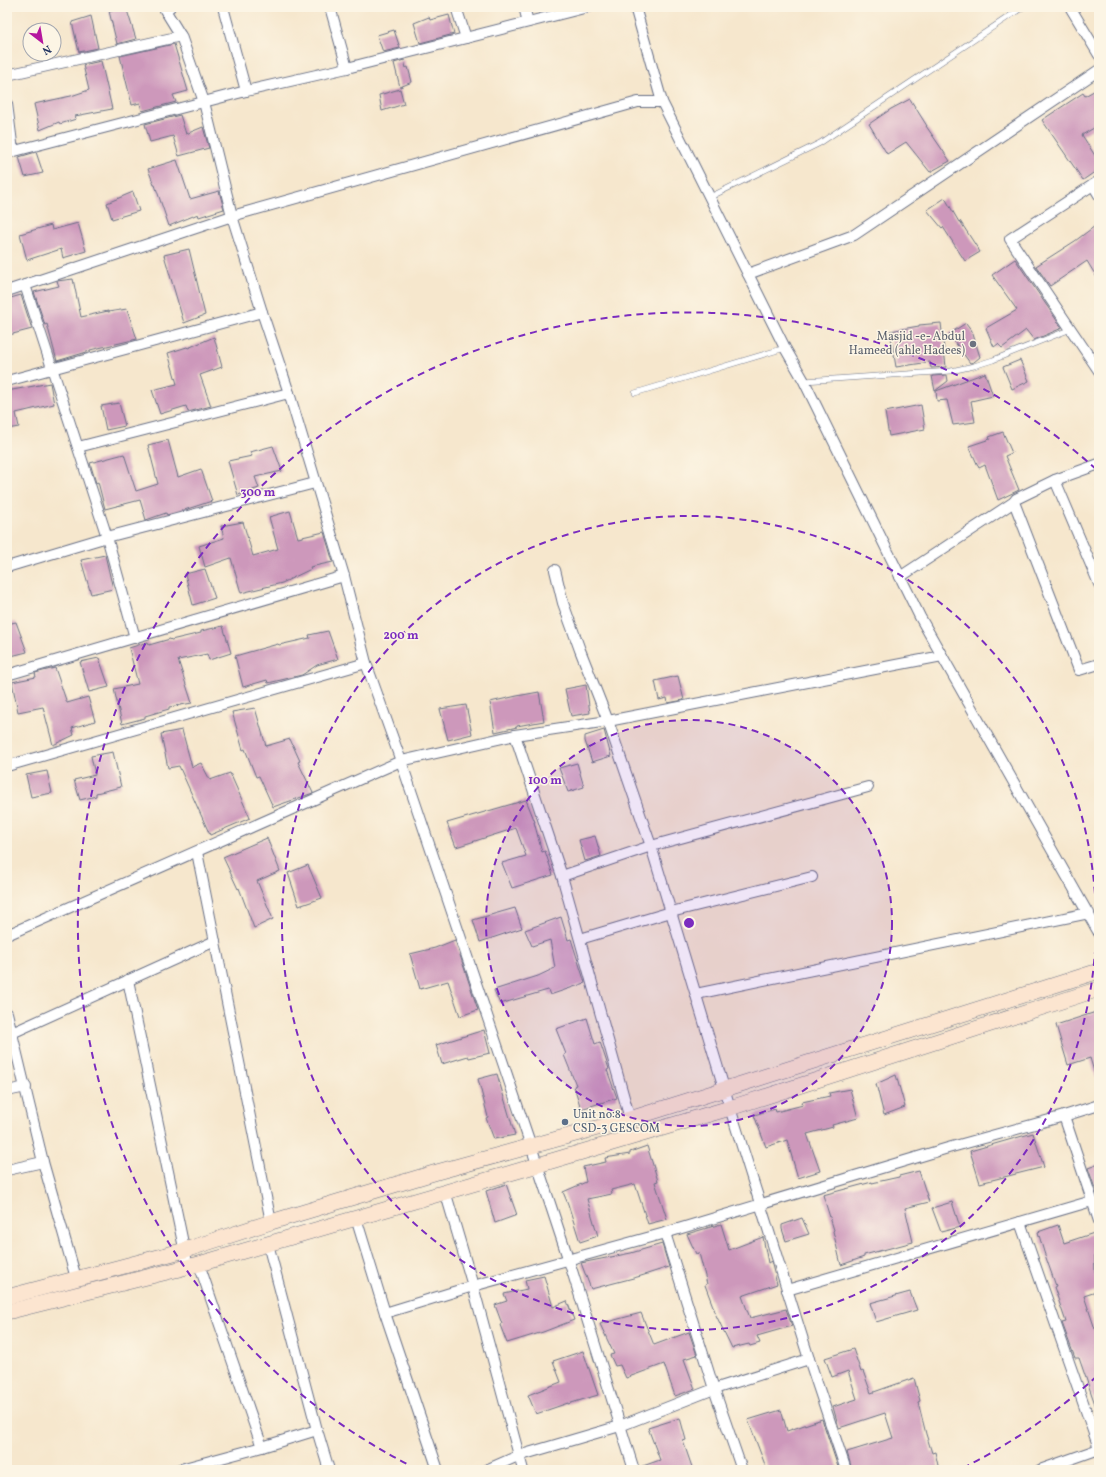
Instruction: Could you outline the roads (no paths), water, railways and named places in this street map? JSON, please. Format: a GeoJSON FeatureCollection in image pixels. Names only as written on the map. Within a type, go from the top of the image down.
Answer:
{"type":"FeatureCollection","features":[{"type":"Feature","properties":{"kind":"street"},"geometry":{"type":"LineString","coordinates":[[170,7],[165,10],[181,36],[204,102],[232,216],[289,392],[344,576],[366,663],[401,761],[538,1165],[634,1470]]}},
{"type":"Feature","properties":{"kind":"street"},"geometry":{"type":"LineString","coordinates":[[223,7],[246,91]]}},
{"type":"Feature","properties":{"kind":"street"},"geometry":{"type":"LineString","coordinates":[[330,7],[347,68]]}},
{"type":"Feature","properties":{"kind":"street"},"geometry":{"type":"LineString","coordinates":[[456,7],[466,38]]}},
{"type":"Feature","properties":{"kind":"street"},"geometry":{"type":"LineString","coordinates":[[524,7],[528,22]]}},
{"type":"Feature","properties":{"kind":"street"},"geometry":{"type":"LineString","coordinates":[[7,104],[10,152],[246,91],[347,68],[588,7]]}},
{"type":"Feature","properties":{"kind":"street"},"geometry":{"type":"LineString","coordinates":[[635,7],[662,102],[785,348],[804,381],[920,617],[1099,933]]}},
{"type":"Feature","properties":{"kind":"street"},"geometry":{"type":"LineString","coordinates":[[1070,7],[1099,55]]}},
{"type":"Feature","properties":{"kind":"street"},"geometry":{"type":"LineString","coordinates":[[7,75],[181,36]]}},
{"type":"Feature","properties":{"kind":"street"},"geometry":{"type":"LineString","coordinates":[[748,274],[854,235],[1099,70]]}},
{"type":"Feature","properties":{"kind":"street"},"geometry":{"type":"LineString","coordinates":[[7,291],[232,216],[638,102],[662,102]]}},
{"type":"Feature","properties":{"kind":"street"},"geometry":{"type":"LineString","coordinates":[[1099,195],[1096,183],[1010,239],[1099,371]]}},
{"type":"Feature","properties":{"kind":"street"},"geometry":{"type":"LineString","coordinates":[[25,285],[107,537],[135,638]]}},
{"type":"Feature","properties":{"kind":"street"},"geometry":{"type":"LineString","coordinates":[[7,381],[262,312]]}},
{"type":"Feature","properties":{"kind":"street"},"geometry":{"type":"LineString","coordinates":[[78,448],[289,392]]}},
{"type":"Feature","properties":{"kind":"street"},"geometry":{"type":"LineString","coordinates":[[900,577],[1014,502],[1016,499],[1055,480],[1099,464]]}},
{"type":"Feature","properties":{"kind":"street"},"geometry":{"type":"LineString","coordinates":[[1055,480],[1099,584]]}},
{"type":"Feature","properties":{"kind":"street"},"geometry":{"type":"LineString","coordinates":[[7,567],[107,537],[316,483]]}},
{"type":"Feature","properties":{"kind":"street"},"geometry":{"type":"LineString","coordinates":[[1014,502],[1079,670],[1099,664]]}},
{"type":"Feature","properties":{"kind":"street"},"geometry":{"type":"LineString","coordinates":[[555,570],[563,603],[608,721],[651,846],[730,1108],[809,1359],[846,1470]]}},
{"type":"Feature","properties":{"kind":"street"},"geometry":{"type":"LineString","coordinates":[[7,675],[344,576]]}},
{"type":"Feature","properties":{"kind":"street"},"geometry":{"type":"LineString","coordinates":[[7,935],[401,761],[515,735],[608,721],[942,656]]}},
{"type":"Feature","properties":{"kind":"street"},"geometry":{"type":"LineString","coordinates":[[7,766],[366,663]]}},
{"type":"Feature","properties":{"kind":"street"},"geometry":{"type":"LineString","coordinates":[[515,735],[562,876],[630,1119]]}},
{"type":"Feature","properties":{"kind":"street"},"geometry":{"type":"LineString","coordinates":[[562,876],[651,846],[868,787]]}},
{"type":"Feature","properties":{"kind":"street"},"geometry":{"type":"LineString","coordinates":[[196,852],[271,1222]]}},
{"type":"Feature","properties":{"kind":"street"},"geometry":{"type":"LineString","coordinates":[[580,939],[671,912],[812,876]]}},
{"type":"Feature","properties":{"kind":"street"},"geometry":{"type":"LineString","coordinates":[[696,994],[1089,914]]}},
{"type":"Feature","properties":{"kind":"street"},"geometry":{"type":"LineString","coordinates":[[12,1033],[215,941]]}},
{"type":"Feature","properties":{"kind":"street"},"geometry":{"type":"LineString","coordinates":[[7,1297],[185,1250],[271,1222],[725,1091],[1099,971]]}},
{"type":"Feature","properties":{"kind":"street"},"geometry":{"type":"LineString","coordinates":[[128,980],[185,1250],[194,1266],[262,1447]]}},
{"type":"Feature","properties":{"kind":"street"},"geometry":{"type":"LineString","coordinates":[[7,1312],[194,1266],[445,1191],[538,1165],[730,1108],[1099,989]]}},
{"type":"Feature","properties":{"kind":"street"},"geometry":{"type":"LineString","coordinates":[[7,1013],[43,1162],[76,1278]]}},
{"type":"Feature","properties":{"kind":"street"},"geometry":{"type":"LineString","coordinates":[[7,1092],[26,1088]]}},
{"type":"Feature","properties":{"kind":"street"},"geometry":{"type":"LineString","coordinates":[[385,1313],[473,1286],[569,1261],[761,1203],[1099,1105]]}},
{"type":"Feature","properties":{"kind":"street"},"geometry":{"type":"LineString","coordinates":[[1064,1116],[1099,1221]]}},
{"type":"Feature","properties":{"kind":"street"},"geometry":{"type":"LineString","coordinates":[[7,1170],[43,1162]]}},
{"type":"Feature","properties":{"kind":"street"},"geometry":{"type":"LineString","coordinates":[[445,1191],[473,1286],[523,1470]]}},
{"type":"Feature","properties":{"kind":"street"},"geometry":{"type":"LineString","coordinates":[[787,1290],[1092,1201]]}},
{"type":"Feature","properties":{"kind":"street"},"geometry":{"type":"LineString","coordinates":[[356,1218],[385,1313],[438,1470]]}},
{"type":"Feature","properties":{"kind":"street"},"geometry":{"type":"LineString","coordinates":[[1020,1222],[1099,1449],[1040,1470]]}},
{"type":"Feature","properties":{"kind":"street"},"geometry":{"type":"LineString","coordinates":[[665,1233],[714,1389],[742,1470]]}},
{"type":"Feature","properties":{"kind":"street"},"geometry":{"type":"LineString","coordinates":[[268,1244],[329,1470]]}},
{"type":"Feature","properties":{"kind":"street"},"geometry":{"type":"LineString","coordinates":[[486,1470],[518,1456],[620,1426],[714,1389],[809,1359]]}},
{"type":"Feature","properties":{"kind":"street"},"geometry":{"type":"LineString","coordinates":[[177,1470],[262,1447],[317,1430]]}},
{"type":"Feature","properties":{"kind":"lane"},"geometry":{"type":"LineString","coordinates":[[710,197],[820,143],[1023,7]]}},
{"type":"Feature","properties":{"kind":"lane"},"geometry":{"type":"LineString","coordinates":[[804,381],[959,369],[993,360],[1071,329]]}},
{"type":"Feature","properties":{"kind":"lane"},"geometry":{"type":"LineString","coordinates":[[635,393],[785,348]]}},
{"type":"Feature","properties":{"kind":"place","name":"Masjid -e- Abdul Hameed (ahle Hadees)"},"geometry":{"type":"Point","coordinates":[973,344]}},
{"type":"Feature","properties":{"kind":"place","name":"Unit no:8 CSD-3 GESCOM"},"geometry":{"type":"Point","coordinates":[565,1122]}}]}
